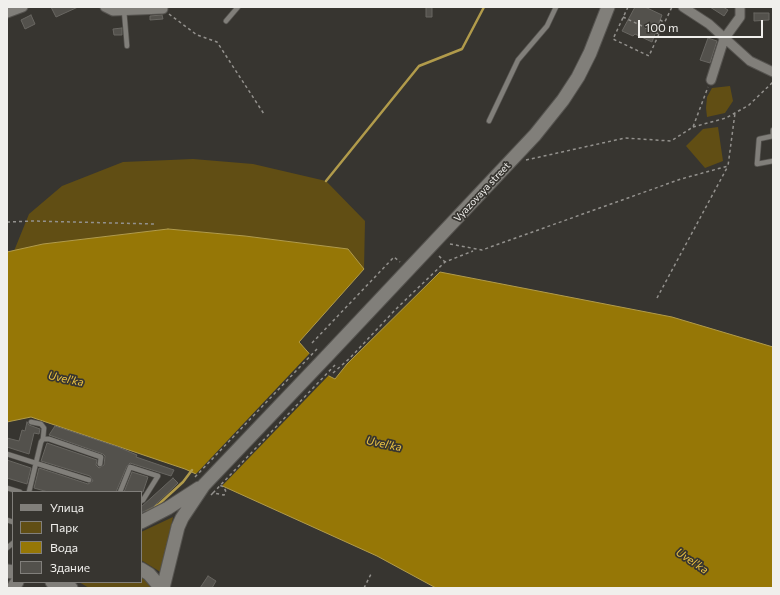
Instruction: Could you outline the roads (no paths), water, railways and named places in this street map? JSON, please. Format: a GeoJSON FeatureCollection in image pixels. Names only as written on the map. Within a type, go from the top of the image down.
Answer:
{"type":"FeatureCollection","features":[{"type":"Feature","properties":{"kind":"street"},"geometry":{"type":"LineString","coordinates":[[7,13],[23,7]]}},
{"type":"Feature","properties":{"kind":"street"},"geometry":{"type":"LineString","coordinates":[[105,7],[112,11],[162,9]]}},
{"type":"Feature","properties":{"kind":"street","name":"Vyazovaya street"},"geometry":{"type":"LineString","coordinates":[[204,485],[535,136],[563,100],[578,77],[593,46],[608,7]]}},
{"type":"Feature","properties":{"kind":"street"},"geometry":{"type":"LineString","coordinates":[[683,7],[698,16],[750,61],[773,72]]}},
{"type":"Feature","properties":{"kind":"street"},"geometry":{"type":"LineString","coordinates":[[711,80],[724,39],[740,17],[740,7]]}},
{"type":"Feature","properties":{"kind":"street"},"geometry":{"type":"LineString","coordinates":[[142,521],[168,508],[204,485]]}},
{"type":"Feature","properties":{"kind":"street"},"geometry":{"type":"LineString","coordinates":[[162,588],[178,527],[182,518],[204,485]]}},
{"type":"Feature","properties":{"kind":"street"},"geometry":{"type":"LineString","coordinates":[[142,570],[149,574],[162,588]]}},
{"type":"Feature","properties":{"kind":"street"},"geometry":{"type":"LineString","coordinates":[[56,583],[69,586]]}},
{"type":"Feature","properties":{"kind":"lane"},"geometry":{"type":"LineString","coordinates":[[226,21],[238,7]]}},
{"type":"Feature","properties":{"kind":"lane"},"geometry":{"type":"LineString","coordinates":[[489,121],[518,60],[547,26],[556,7]]}},
{"type":"Feature","properties":{"kind":"lane"},"geometry":{"type":"LineString","coordinates":[[691,7],[698,16]]}},
{"type":"Feature","properties":{"kind":"lane"},"geometry":{"type":"LineString","coordinates":[[124,10],[127,46]]}},
{"type":"Feature","properties":{"kind":"lane"},"geometry":{"type":"LineString","coordinates":[[773,130],[773,136],[759,139],[757,164],[773,161]]}},
{"type":"Feature","properties":{"kind":"lane"},"geometry":{"type":"LineString","coordinates":[[30,491],[36,462],[43,439],[44,428],[40,424],[31,422]]}},
{"type":"Feature","properties":{"kind":"lane"},"geometry":{"type":"LineString","coordinates":[[43,439],[49,439],[101,457],[100,464]]}},
{"type":"Feature","properties":{"kind":"lane"},"geometry":{"type":"LineString","coordinates":[[7,454],[89,480]]}},
{"type":"Feature","properties":{"kind":"lane"},"geometry":{"type":"LineString","coordinates":[[120,491],[130,467],[158,476],[142,500]]}},
{"type":"Feature","properties":{"kind":"lane"},"geometry":{"type":"LineString","coordinates":[[7,488],[17,491]]}},
{"type":"Feature","properties":{"kind":"water","name":"Uvel'ka"},"geometry":{"type":"Polygon","coordinates":[[[168,229],[245,236],[348,249],[364,269],[299,342],[329,376],[335,379],[347,364],[440,272],[672,317],[773,347],[773,588],[436,588],[377,556],[185,469],[31,417],[7,422],[7,252],[43,244],[168,229]]]}},
{"type":"Feature","properties":{"kind":"waterway"},"geometry":{"type":"LineString","coordinates":[[326,181],[419,66],[462,49],[484,7]]}},
{"type":"Feature","properties":{"kind":"waterway"},"geometry":{"type":"LineString","coordinates":[[149,514],[147,511],[159,504],[183,482],[192,470]]}}]}
